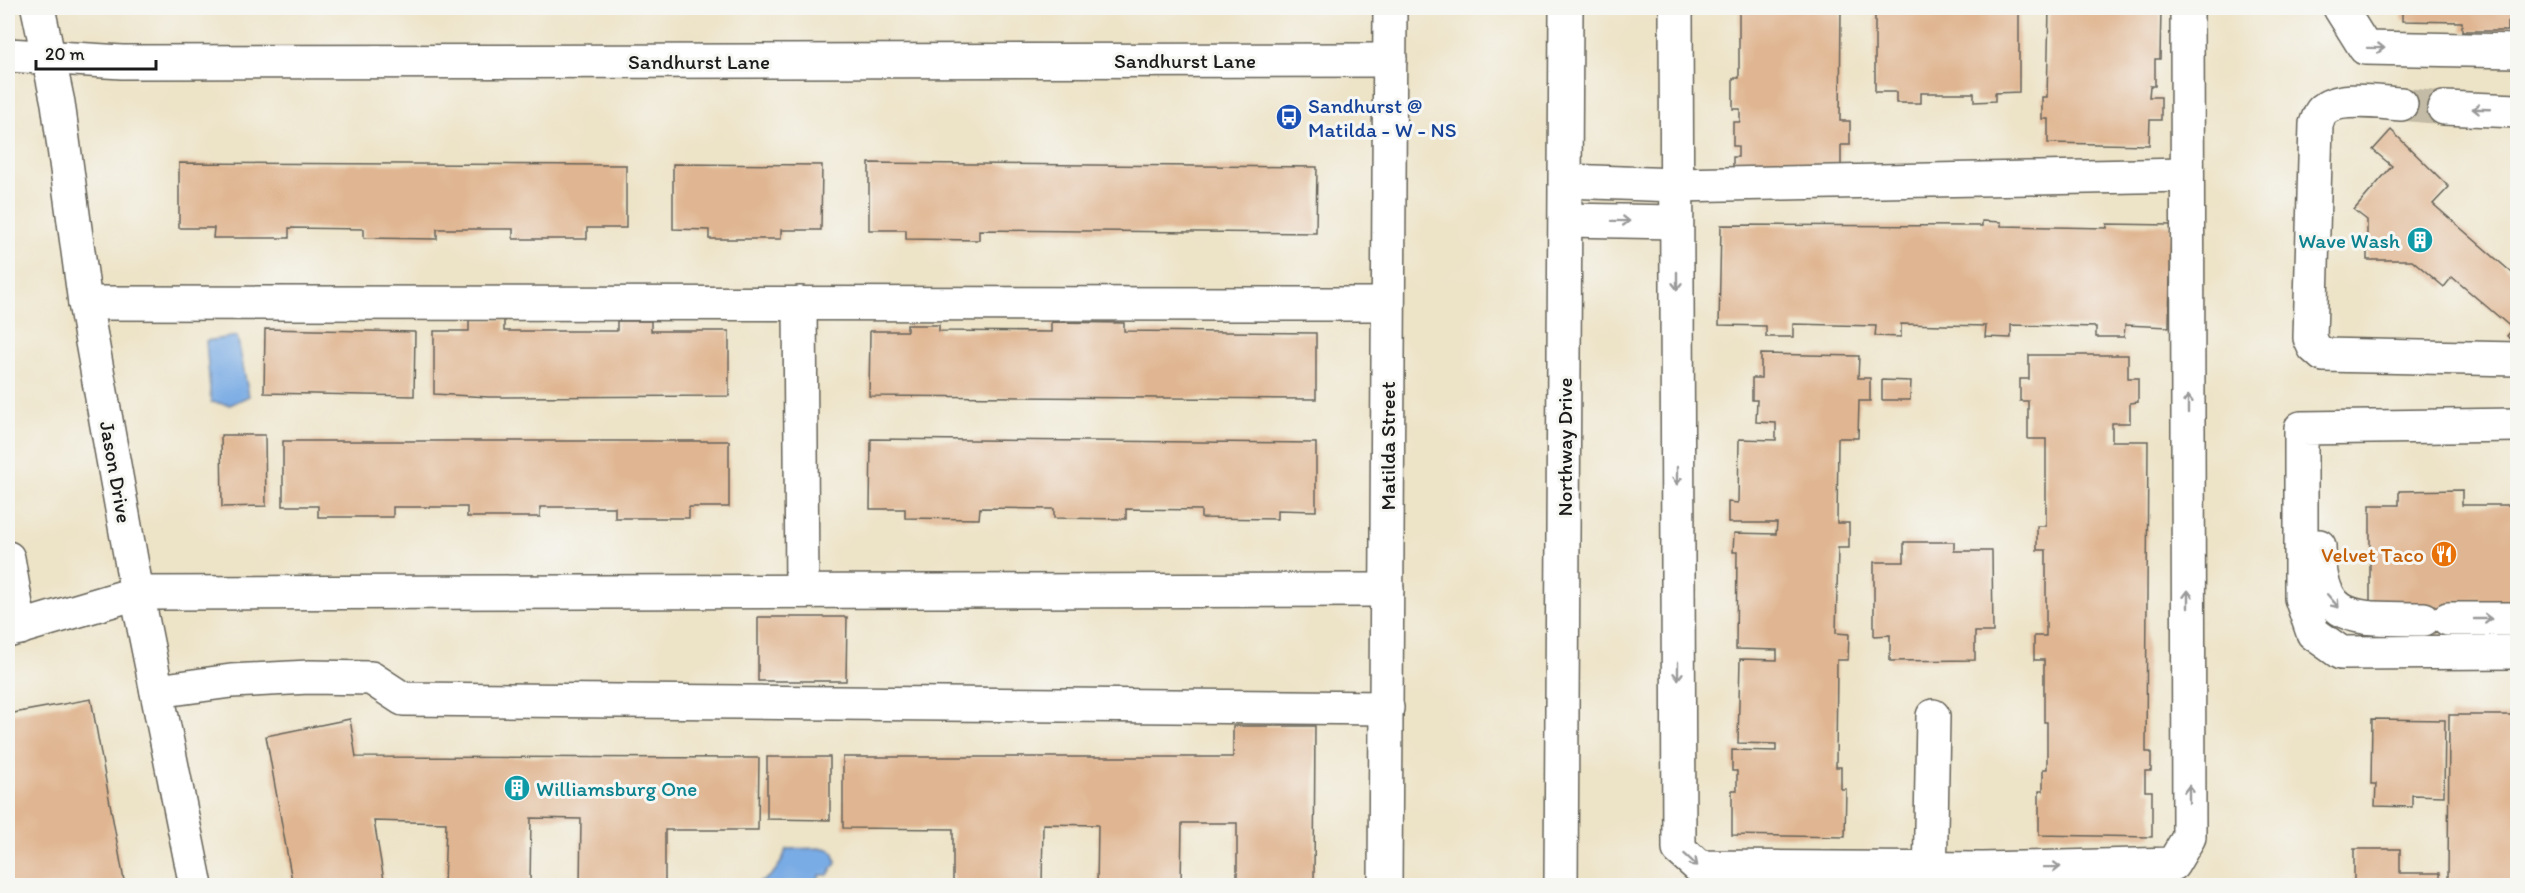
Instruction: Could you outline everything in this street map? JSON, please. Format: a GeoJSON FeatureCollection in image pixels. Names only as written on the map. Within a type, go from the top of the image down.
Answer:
{"type":"FeatureCollection","features":[{"type":"Feature","properties":{"kind":"street","name":"Jason Drive"},"geometry":{"type":"LineString","coordinates":[[38,8],[58,103],[86,303],[137,593],[196,885]]}},
{"type":"Feature","properties":{"kind":"street","name":"Matilda Street"},"geometry":{"type":"LineString","coordinates":[[1385,885],[1390,8]]}},
{"type":"Feature","properties":{"kind":"street","name":"Northway Drive"},"geometry":{"type":"LineString","coordinates":[[1561,885],[1566,8]]}},
{"type":"Feature","properties":{"kind":"street"},"geometry":{"type":"LineString","coordinates":[[1676,8],[1679,849],[1699,867],[1930,877],[2173,864],[2189,837],[2187,8]]}},
{"type":"Feature","properties":{"kind":"street"},"geometry":{"type":"LineString","coordinates":[[2340,8],[2366,48],[2517,51]]}},
{"type":"Feature","properties":{"kind":"street","name":"Sandhurst Lane"},"geometry":{"type":"LineString","coordinates":[[8,55],[122,62],[1390,60]]}},
{"type":"Feature","properties":{"kind":"street"},"geometry":{"type":"LineString","coordinates":[[2401,104],[2360,101],[2334,104],[2321,112],[2316,124],[2310,338],[2314,347],[2323,355],[2517,359]]}},
{"type":"Feature","properties":{"kind":"street"},"geometry":{"type":"LineString","coordinates":[[2444,108],[2517,111]]}},
{"type":"Feature","properties":{"kind":"street"},"geometry":{"type":"LineString","coordinates":[[1566,181],[1676,184],[2187,175]]}},
{"type":"Feature","properties":{"kind":"street"},"geometry":{"type":"LineString","coordinates":[[1566,220],[1676,222]]}},
{"type":"Feature","properties":{"kind":"street"},"geometry":{"type":"LineString","coordinates":[[86,303],[1387,304]]}},
{"type":"Feature","properties":{"kind":"street"},"geometry":{"type":"LineString","coordinates":[[800,303],[802,591]]}},
{"type":"Feature","properties":{"kind":"street"},"geometry":{"type":"LineString","coordinates":[[2517,425],[2301,428],[2301,598],[2313,633],[2342,653],[2517,652]]}},
{"type":"Feature","properties":{"kind":"street"},"geometry":{"type":"LineString","coordinates":[[2390,427],[2339,441],[2324,449],[2319,463],[2319,572],[2328,599],[2344,613],[2363,617],[2517,619]]}},
{"type":"Feature","properties":{"kind":"street"},"geometry":{"type":"LineString","coordinates":[[8,558],[14,630],[137,593],[1387,590]]}},
{"type":"Feature","properties":{"kind":"street"},"geometry":{"type":"LineString","coordinates":[[157,691],[231,681],[309,677],[371,678],[403,699],[1387,708]]}},
{"type":"Feature","properties":{"kind":"street"},"geometry":{"type":"LineString","coordinates":[[1930,877],[1933,716]]}},
{"type":"Feature","properties":{"kind":"water"},"geometry":{"type":"Polygon","coordinates":[[[237,336],[249,396],[230,405],[211,402],[206,341],[237,336]]]}},
{"type":"Feature","properties":{"kind":"water"},"geometry":{"type":"Polygon","coordinates":[[[825,848],[834,853],[836,863],[828,875],[819,875],[819,885],[734,885],[753,884],[765,880],[778,867],[786,849],[825,848]]]}},
{"type":"Feature","properties":{"kind":"building"},"geometry":{"type":"Polygon","coordinates":[[[1739,8],[1841,8],[1840,121],[1850,121],[1850,145],[1841,145],[1841,167],[1733,167],[1733,157],[1738,157],[1738,146],[1733,146],[1733,122],[1740,122],[1740,109],[1733,109],[1733,78],[1739,78],[1739,8]]]}},
{"type":"Feature","properties":{"kind":"building"},"geometry":{"type":"Polygon","coordinates":[[[1875,8],[2019,8],[2019,92],[1995,93],[1995,101],[1974,102],[1974,93],[1921,93],[1921,103],[1896,103],[1896,92],[1875,92],[1875,8]]]}},
{"type":"Feature","properties":{"kind":"building"},"geometry":{"type":"Polygon","coordinates":[[[2049,8],[2161,8],[2160,59],[2155,59],[2155,86],[2150,86],[2149,97],[2161,97],[2161,120],[2150,120],[2149,145],[2048,143],[2048,119],[2042,119],[2042,97],[2047,97],[2049,8]]]}},
{"type":"Feature","properties":{"kind":"building"},"geometry":{"type":"Polygon","coordinates":[[[2402,8],[2518,8],[2518,23],[2508,22],[2508,31],[2462,31],[2462,22],[2402,21],[2402,8]]]}},
{"type":"Feature","properties":{"kind":"building","name":"Wave Wash"},"geometry":{"type":"Polygon","coordinates":[[[2391,130],[2449,187],[2433,204],[2518,278],[2516,343],[2507,336],[2513,329],[2452,277],[2444,287],[2412,260],[2367,260],[2367,220],[2354,210],[2392,166],[2373,150],[2391,130]]]}},
{"type":"Feature","properties":{"kind":"building"},"geometry":{"type":"Polygon","coordinates":[[[179,163],[626,165],[626,228],[587,228],[587,239],[513,239],[513,229],[437,229],[437,239],[364,238],[364,229],[289,228],[289,238],[213,238],[214,228],[179,228],[179,163]]]}},
{"type":"Feature","properties":{"kind":"building"},"geometry":{"type":"Polygon","coordinates":[[[869,163],[1317,167],[1316,233],[979,230],[979,240],[906,239],[906,230],[869,230],[869,163]]]}},
{"type":"Feature","properties":{"kind":"building"},"geometry":{"type":"Polygon","coordinates":[[[673,164],[822,165],[821,230],[781,230],[781,239],[709,239],[709,230],[673,229],[673,164]]]}},
{"type":"Feature","properties":{"kind":"building"},"geometry":{"type":"Polygon","coordinates":[[[1982,221],[2001,222],[2001,226],[2107,228],[2107,224],[2171,225],[2169,327],[2125,325],[2124,337],[2096,337],[2096,327],[2011,325],[2011,338],[1985,337],[1986,326],[1901,324],[1901,337],[1875,336],[1876,326],[1793,324],[1793,337],[1766,337],[1766,326],[1719,325],[1721,225],[1982,226],[1982,221]]]}},
{"type":"Feature","properties":{"kind":"building"},"geometry":{"type":"Polygon","coordinates":[[[469,320],[504,320],[504,331],[617,331],[617,321],[651,321],[651,331],[729,331],[729,396],[489,397],[434,394],[434,331],[469,331],[469,320]]]}},
{"type":"Feature","properties":{"kind":"building"},"geometry":{"type":"Polygon","coordinates":[[[1051,322],[1124,323],[1124,331],[1316,333],[1316,399],[869,396],[870,331],[907,331],[907,325],[939,325],[939,331],[1051,332],[1051,322]]]}},
{"type":"Feature","properties":{"kind":"building"},"geometry":{"type":"Polygon","coordinates":[[[265,329],[415,332],[414,396],[264,393],[265,329]]]}},
{"type":"Feature","properties":{"kind":"building"},"geometry":{"type":"Polygon","coordinates":[[[1761,354],[1859,356],[1858,378],[1870,378],[1870,401],[1859,401],[1858,438],[1838,438],[1837,523],[1849,523],[1849,548],[1838,548],[1836,633],[1849,634],[1848,660],[1837,660],[1836,767],[1841,767],[1841,789],[1846,789],[1845,837],[1732,835],[1732,790],[1737,790],[1737,771],[1732,771],[1732,750],[1776,751],[1776,744],[1738,743],[1740,659],[1777,660],[1777,650],[1736,649],[1737,552],[1733,552],[1734,533],[1776,534],[1777,523],[1728,523],[1728,502],[1738,503],[1739,439],[1776,440],[1776,423],[1756,422],[1757,400],[1752,400],[1752,378],[1761,378],[1761,354]]]}},
{"type":"Feature","properties":{"kind":"building"},"geometry":{"type":"Polygon","coordinates":[[[2029,355],[2128,355],[2128,378],[2138,378],[2138,402],[2130,403],[2130,423],[2112,423],[2112,441],[2148,441],[2146,752],[2151,752],[2151,771],[2145,771],[2145,791],[2152,791],[2152,837],[2039,835],[2039,791],[2043,791],[2043,769],[2047,769],[2047,722],[2044,722],[2044,660],[2034,660],[2034,636],[2046,636],[2046,550],[2037,550],[2037,526],[2046,526],[2046,439],[2028,439],[2028,401],[2020,401],[2020,379],[2029,379],[2029,355]]]}},
{"type":"Feature","properties":{"kind":"building"},"geometry":{"type":"Polygon","coordinates":[[[1882,380],[1911,381],[1910,400],[1882,400],[1882,380]]]}},
{"type":"Feature","properties":{"kind":"building"},"geometry":{"type":"Polygon","coordinates":[[[221,435],[265,435],[266,506],[222,507],[221,435]]]}},
{"type":"Feature","properties":{"kind":"building"},"geometry":{"type":"Polygon","coordinates":[[[871,439],[1316,443],[1316,511],[1277,510],[1277,519],[1201,518],[1201,510],[1126,509],[1126,519],[1054,518],[1054,509],[980,508],[979,519],[905,518],[905,509],[870,509],[871,439]]]}},
{"type":"Feature","properties":{"kind":"building"},"geometry":{"type":"Polygon","coordinates":[[[283,441],[729,441],[729,507],[689,507],[689,518],[615,518],[615,507],[540,507],[540,517],[467,517],[467,507],[393,507],[393,517],[318,517],[318,506],[283,506],[283,441]]]}},
{"type":"Feature","properties":{"kind":"building","name":"Velvet Taco"},"geometry":{"type":"Polygon","coordinates":[[[2462,490],[2462,505],[2518,505],[2518,603],[2448,632],[2424,632],[2370,604],[2370,505],[2399,505],[2399,491],[2462,490]]]}},
{"type":"Feature","properties":{"kind":"building"},"geometry":{"type":"Polygon","coordinates":[[[1904,542],[1954,542],[1954,551],[1992,551],[1993,632],[1975,632],[1975,660],[1890,661],[1890,635],[1874,636],[1874,562],[1904,562],[1904,542]]]}},
{"type":"Feature","properties":{"kind":"building"},"geometry":{"type":"Polygon","coordinates":[[[758,617],[847,617],[846,681],[758,681],[758,617]]]}},
{"type":"Feature","properties":{"kind":"building"},"geometry":{"type":"Polygon","coordinates":[[[91,699],[125,886],[8,886],[8,714],[91,699]]]}},
{"type":"Feature","properties":{"kind":"building"},"geometry":{"type":"Polygon","coordinates":[[[2449,715],[2518,715],[2518,886],[2448,886],[2449,715]]]}},
{"type":"Feature","properties":{"kind":"building","name":"Williamsburg One"},"geometry":{"type":"Polygon","coordinates":[[[350,719],[356,757],[759,758],[758,830],[665,830],[665,886],[580,886],[581,819],[531,818],[530,886],[444,886],[446,823],[374,821],[385,886],[293,886],[266,736],[350,719]]]}},
{"type":"Feature","properties":{"kind":"building"},"geometry":{"type":"Polygon","coordinates":[[[2372,719],[2445,720],[2444,796],[2412,795],[2412,807],[2375,806],[2376,784],[2371,784],[2372,719]]]}},
{"type":"Feature","properties":{"kind":"building"},"geometry":{"type":"Polygon","coordinates":[[[1233,726],[1315,726],[1314,886],[1237,886],[1237,823],[1182,823],[1181,886],[1097,886],[1098,825],[1043,824],[1042,886],[953,886],[953,829],[843,828],[843,757],[1233,757],[1233,726]]]}},
{"type":"Feature","properties":{"kind":"building"},"geometry":{"type":"Polygon","coordinates":[[[767,757],[830,757],[830,820],[767,819],[767,757]]]}},
{"type":"Feature","properties":{"kind":"building"},"geometry":{"type":"Polygon","coordinates":[[[2354,849],[2400,849],[2400,873],[2440,873],[2440,886],[2354,886],[2354,849]]]}},
{"type":"Feature","properties":{"kind":"tunnel"},"geometry":{"type":"LineString","coordinates":[[2401,104],[2444,108]]}},
{"type":"Feature","properties":{"kind":"place","name":"Sandhurst @ Matilda - W - NS"},"geometry":{"type":"Point","coordinates":[1289,117]}},
{"type":"Feature","properties":{"kind":"place","name":"Wave Wash"},"geometry":{"type":"Point","coordinates":[2420,240]}},
{"type":"Feature","properties":{"kind":"place","name":"Velvet Taco"},"geometry":{"type":"Point","coordinates":[2444,554]}},
{"type":"Feature","properties":{"kind":"place","name":"Williamsburg One"},"geometry":{"type":"Point","coordinates":[517,788]}}]}
